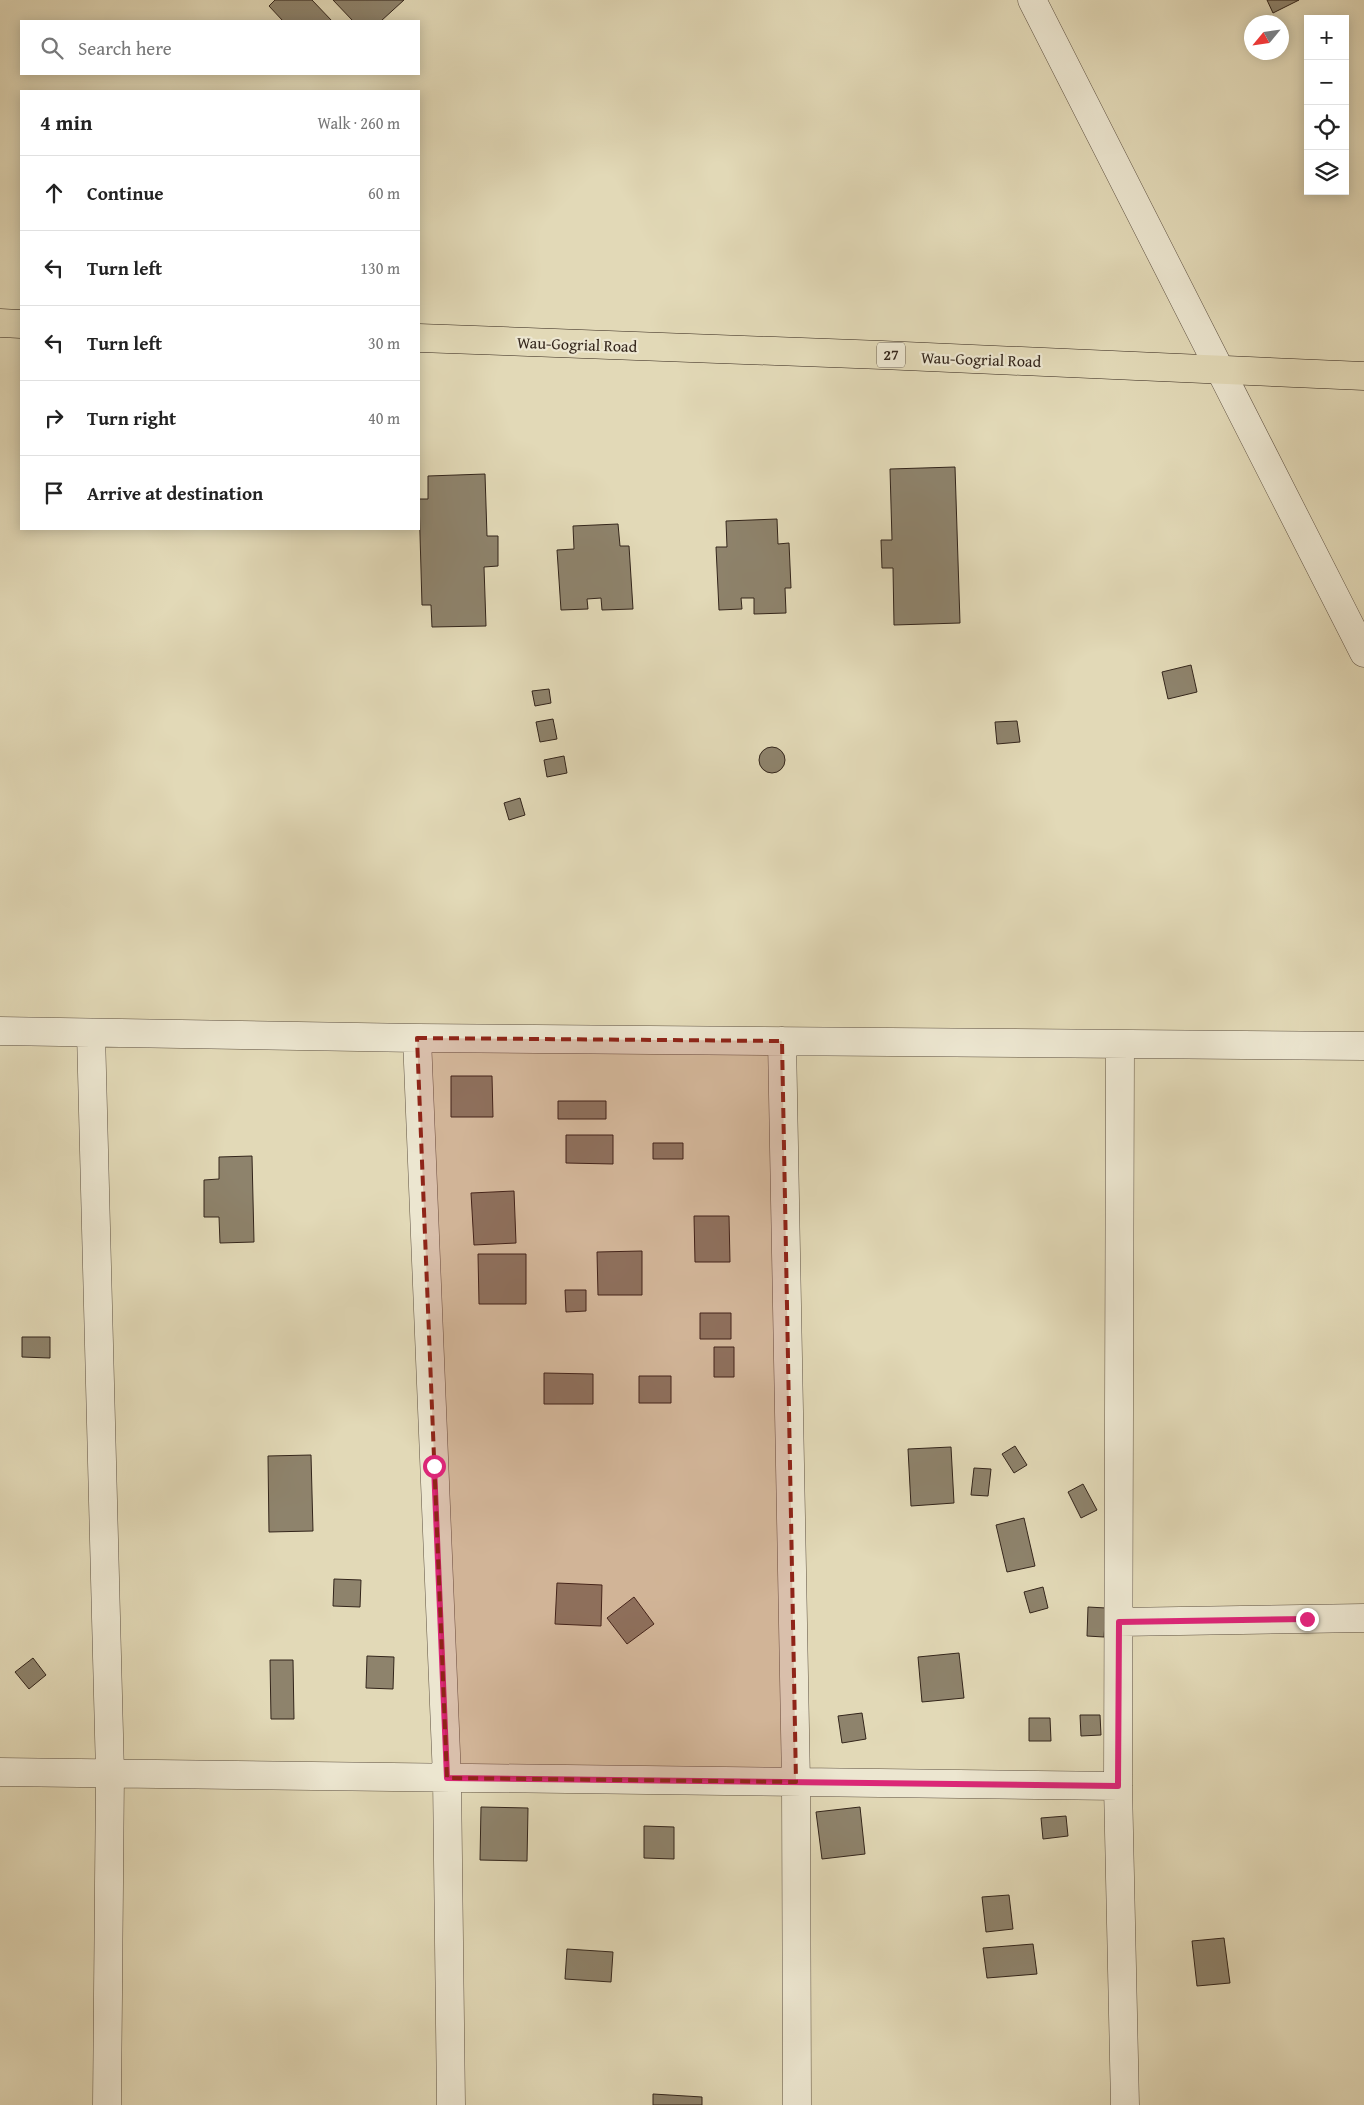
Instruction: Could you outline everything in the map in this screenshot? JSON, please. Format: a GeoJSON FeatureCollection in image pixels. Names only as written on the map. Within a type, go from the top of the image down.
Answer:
{"type":"FeatureCollection","features":[{"type":"Feature","properties":{"kind":"main road"},"geometry":{"type":"LineString","coordinates":[[0,323],[20,324]]}},
{"type":"Feature","properties":{"kind":"main road","name":"Wau-Gogrial Road"},"geometry":{"type":"LineString","coordinates":[[420,338],[1364,376]]}},
{"type":"Feature","properties":{"kind":"street"},"geometry":{"type":"LineString","coordinates":[[1032,0],[1364,653]]}},
{"type":"Feature","properties":{"kind":"street"},"geometry":{"type":"LineString","coordinates":[[0,1031],[417,1038],[1364,1046]]}},
{"type":"Feature","properties":{"kind":"street"},"geometry":{"type":"LineString","coordinates":[[92,1033],[110,1774],[106,2105]]}},
{"type":"Feature","properties":{"kind":"street"},"geometry":{"type":"LineString","coordinates":[[417,1038],[447,1778],[451,2105]]}},
{"type":"Feature","properties":{"kind":"street"},"geometry":{"type":"LineString","coordinates":[[782,1041],[796,1782],[797,2105]]}},
{"type":"Feature","properties":{"kind":"street"},"geometry":{"type":"LineString","coordinates":[[1120,1044],[1118,1786],[1125,2105]]}},
{"type":"Feature","properties":{"kind":"street"},"geometry":{"type":"LineString","coordinates":[[1119,1622],[1364,1618]]}},
{"type":"Feature","properties":{"kind":"street"},"geometry":{"type":"LineString","coordinates":[[0,1772],[1118,1786]]}},
{"type":"Feature","properties":{"kind":"highlighted area"},"geometry":{"type":"Polygon","coordinates":[[[417,1038],[782,1041],[796,1782],[447,1778],[417,1038]]]}},
{"type":"Feature","properties":{"kind":"building"},"geometry":{"type":"Polygon","coordinates":[[[275,0],[312,0],[331,20],[282,20],[269,6],[275,0]]]}},
{"type":"Feature","properties":{"kind":"building"},"geometry":{"type":"Polygon","coordinates":[[[333,0],[404,0],[382,20],[352,20],[333,0]]]}},
{"type":"Feature","properties":{"kind":"building"},"geometry":{"type":"Polygon","coordinates":[[[1267,0],[1299,0],[1273,13],[1267,0]]]}},
{"type":"Feature","properties":{"kind":"building"},"geometry":{"type":"Polygon","coordinates":[[[955,467],[960,623],[894,625],[893,568],[882,568],[881,540],[892,540],[890,469],[955,467]]]}},
{"type":"Feature","properties":{"kind":"building"},"geometry":{"type":"Polygon","coordinates":[[[485,474],[487,536],[498,536],[498,566],[484,567],[486,626],[432,627],[431,605],[422,605],[420,499],[428,499],[428,476],[485,474]]]}},
{"type":"Feature","properties":{"kind":"building"},"geometry":{"type":"Polygon","coordinates":[[[777,519],[778,544],[789,543],[791,588],[785,588],[786,613],[754,614],[754,598],[741,598],[742,609],[719,610],[716,547],[727,547],[726,521],[777,519]]]}},
{"type":"Feature","properties":{"kind":"building"},"geometry":{"type":"Polygon","coordinates":[[[618,524],[620,546],[629,546],[633,609],[602,610],[601,598],[587,599],[588,609],[561,610],[557,550],[574,549],[573,526],[618,524]]]}},
{"type":"Feature","properties":{"kind":"building"},"geometry":{"type":"Polygon","coordinates":[[[1191,665],[1197,692],[1168,699],[1162,672],[1191,665]]]}},
{"type":"Feature","properties":{"kind":"building"},"geometry":{"type":"Polygon","coordinates":[[[549,689],[551,703],[535,706],[532,691],[549,689]]]}},
{"type":"Feature","properties":{"kind":"building"},"geometry":{"type":"Polygon","coordinates":[[[553,719],[557,739],[540,742],[536,722],[553,719]]]}},
{"type":"Feature","properties":{"kind":"building"},"geometry":{"type":"Polygon","coordinates":[[[1017,721],[1020,742],[997,744],[995,722],[1017,721]]]}},
{"type":"Feature","properties":{"kind":"building"},"geometry":{"type":"Polygon","coordinates":[[[772,747],[781,751],[785,760],[781,769],[772,773],[763,769],[759,760],[763,751],[772,747]]]}},
{"type":"Feature","properties":{"kind":"building"},"geometry":{"type":"Polygon","coordinates":[[[564,756],[567,773],[547,777],[544,760],[564,756]]]}},
{"type":"Feature","properties":{"kind":"building"},"geometry":{"type":"Polygon","coordinates":[[[520,798],[525,815],[509,820],[504,803],[520,798]]]}},
{"type":"Feature","properties":{"kind":"building"},"geometry":{"type":"Polygon","coordinates":[[[451,1076],[492,1076],[493,1117],[451,1117],[451,1076]]]}},
{"type":"Feature","properties":{"kind":"building"},"geometry":{"type":"Polygon","coordinates":[[[558,1101],[606,1101],[606,1119],[558,1119],[558,1101]]]}},
{"type":"Feature","properties":{"kind":"building"},"geometry":{"type":"Polygon","coordinates":[[[566,1135],[613,1135],[613,1164],[566,1163],[566,1135]]]}},
{"type":"Feature","properties":{"kind":"building"},"geometry":{"type":"Polygon","coordinates":[[[653,1143],[683,1143],[683,1159],[653,1159],[653,1143]]]}},
{"type":"Feature","properties":{"kind":"building"},"geometry":{"type":"Polygon","coordinates":[[[252,1156],[254,1242],[220,1243],[219,1217],[204,1217],[204,1180],[219,1179],[219,1157],[252,1156]]]}},
{"type":"Feature","properties":{"kind":"building"},"geometry":{"type":"Polygon","coordinates":[[[514,1191],[516,1243],[474,1245],[471,1193],[514,1191]]]}},
{"type":"Feature","properties":{"kind":"building"},"geometry":{"type":"Polygon","coordinates":[[[694,1216],[729,1216],[730,1262],[695,1262],[694,1216]]]}},
{"type":"Feature","properties":{"kind":"building"},"geometry":{"type":"Polygon","coordinates":[[[642,1251],[642,1295],[598,1295],[597,1252],[642,1251]]]}},
{"type":"Feature","properties":{"kind":"building"},"geometry":{"type":"Polygon","coordinates":[[[478,1254],[526,1254],[526,1304],[479,1304],[478,1254]]]}},
{"type":"Feature","properties":{"kind":"building"},"geometry":{"type":"Polygon","coordinates":[[[565,1290],[586,1290],[586,1311],[566,1312],[565,1290]]]}},
{"type":"Feature","properties":{"kind":"building"},"geometry":{"type":"Polygon","coordinates":[[[700,1313],[731,1313],[731,1339],[700,1339],[700,1313]]]}},
{"type":"Feature","properties":{"kind":"building"},"geometry":{"type":"Polygon","coordinates":[[[22,1337],[50,1337],[50,1358],[22,1357],[22,1337]]]}},
{"type":"Feature","properties":{"kind":"building"},"geometry":{"type":"Polygon","coordinates":[[[714,1347],[734,1347],[734,1377],[714,1377],[714,1347]]]}},
{"type":"Feature","properties":{"kind":"building"},"geometry":{"type":"Polygon","coordinates":[[[544,1373],[593,1374],[593,1404],[544,1404],[544,1373]]]}},
{"type":"Feature","properties":{"kind":"building"},"geometry":{"type":"Polygon","coordinates":[[[639,1376],[671,1376],[671,1403],[639,1403],[639,1376]]]}},
{"type":"Feature","properties":{"kind":"building"},"geometry":{"type":"Polygon","coordinates":[[[1015,1446],[1027,1465],[1014,1473],[1002,1454],[1015,1446]]]}},
{"type":"Feature","properties":{"kind":"building"},"geometry":{"type":"Polygon","coordinates":[[[951,1447],[954,1503],[911,1506],[908,1449],[951,1447]]]}},
{"type":"Feature","properties":{"kind":"building"},"geometry":{"type":"Polygon","coordinates":[[[311,1455],[313,1531],[269,1532],[268,1456],[311,1455]]]}},
{"type":"Feature","properties":{"kind":"building"},"geometry":{"type":"Polygon","coordinates":[[[974,1468],[991,1469],[988,1496],[971,1495],[974,1468]]]}},
{"type":"Feature","properties":{"kind":"building"},"geometry":{"type":"Polygon","coordinates":[[[1083,1484],[1097,1510],[1081,1518],[1068,1492],[1083,1484]]]}},
{"type":"Feature","properties":{"kind":"building"},"geometry":{"type":"Polygon","coordinates":[[[1024,1518],[1035,1566],[1007,1572],[996,1525],[1024,1518]]]}},
{"type":"Feature","properties":{"kind":"building"},"geometry":{"type":"Polygon","coordinates":[[[334,1579],[361,1580],[360,1607],[333,1606],[334,1579]]]}},
{"type":"Feature","properties":{"kind":"building"},"geometry":{"type":"Polygon","coordinates":[[[557,1583],[602,1585],[601,1626],[555,1624],[557,1583]]]}},
{"type":"Feature","properties":{"kind":"building"},"geometry":{"type":"Polygon","coordinates":[[[1043,1587],[1048,1608],[1030,1613],[1024,1592],[1043,1587]]]}},
{"type":"Feature","properties":{"kind":"building"},"geometry":{"type":"Polygon","coordinates":[[[634,1597],[654,1624],[627,1644],[607,1618],[634,1597]]]}},
{"type":"Feature","properties":{"kind":"building"},"geometry":{"type":"Polygon","coordinates":[[[1088,1607],[1106,1608],[1104,1637],[1087,1636],[1088,1607]]]}},
{"type":"Feature","properties":{"kind":"building"},"geometry":{"type":"Polygon","coordinates":[[[959,1653],[964,1698],[922,1702],[918,1657],[959,1653]]]}},
{"type":"Feature","properties":{"kind":"building"},"geometry":{"type":"Polygon","coordinates":[[[367,1656],[394,1657],[393,1689],[366,1688],[367,1656]]]}},
{"type":"Feature","properties":{"kind":"building"},"geometry":{"type":"Polygon","coordinates":[[[33,1658],[46,1675],[29,1689],[15,1672],[33,1658]]]}},
{"type":"Feature","properties":{"kind":"building"},"geometry":{"type":"Polygon","coordinates":[[[270,1660],[293,1660],[294,1719],[271,1719],[270,1660]]]}},
{"type":"Feature","properties":{"kind":"building"},"geometry":{"type":"Polygon","coordinates":[[[862,1713],[866,1739],[842,1743],[838,1716],[862,1713]]]}},
{"type":"Feature","properties":{"kind":"building"},"geometry":{"type":"Polygon","coordinates":[[[1080,1715],[1100,1715],[1101,1735],[1081,1736],[1080,1715]]]}},
{"type":"Feature","properties":{"kind":"building"},"geometry":{"type":"Polygon","coordinates":[[[1029,1718],[1050,1718],[1051,1741],[1029,1741],[1029,1718]]]}},
{"type":"Feature","properties":{"kind":"building"},"geometry":{"type":"Polygon","coordinates":[[[481,1807],[528,1808],[527,1861],[480,1860],[481,1807]]]}},
{"type":"Feature","properties":{"kind":"building"},"geometry":{"type":"Polygon","coordinates":[[[860,1807],[865,1854],[822,1859],[816,1812],[860,1807]]]}},
{"type":"Feature","properties":{"kind":"building"},"geometry":{"type":"Polygon","coordinates":[[[1066,1816],[1068,1836],[1043,1839],[1041,1818],[1066,1816]]]}},
{"type":"Feature","properties":{"kind":"building"},"geometry":{"type":"Polygon","coordinates":[[[644,1826],[674,1827],[674,1859],[644,1858],[644,1826]]]}},
{"type":"Feature","properties":{"kind":"building"},"geometry":{"type":"Polygon","coordinates":[[[1009,1895],[1013,1929],[986,1932],[982,1897],[1009,1895]]]}},
{"type":"Feature","properties":{"kind":"building"},"geometry":{"type":"Polygon","coordinates":[[[1224,1938],[1230,1983],[1197,1986],[1192,1941],[1224,1938]]]}},
{"type":"Feature","properties":{"kind":"building"},"geometry":{"type":"Polygon","coordinates":[[[1033,1944],[1037,1974],[987,1978],[983,1948],[1033,1944]]]}},
{"type":"Feature","properties":{"kind":"building"},"geometry":{"type":"Polygon","coordinates":[[[567,1949],[613,1952],[611,1982],[565,1979],[567,1949]]]}},
{"type":"Feature","properties":{"kind":"building"},"geometry":{"type":"Polygon","coordinates":[[[653,2094],[702,2097],[702,2105],[653,2105],[653,2094]]]}},
{"type":"Feature","properties":{"kind":"route"},"geometry":{"type":"LineString","coordinates":[[434,1466],[447,1778],[1118,1786],[1119,1622],[1307,1619]]}}]}
